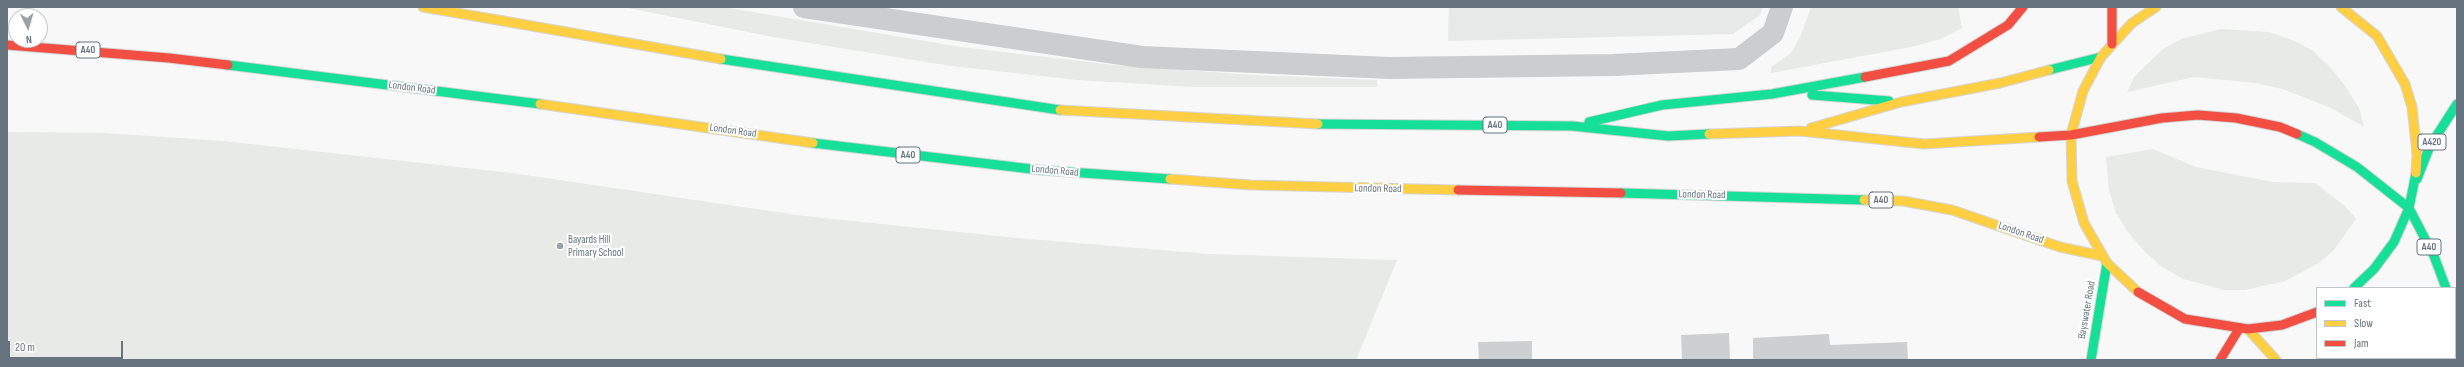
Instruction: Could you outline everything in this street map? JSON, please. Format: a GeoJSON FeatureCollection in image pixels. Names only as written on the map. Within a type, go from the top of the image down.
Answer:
{"type":"FeatureCollection","features":[{"type":"Feature","properties":{"kind":"main road","name":"A40"},"geometry":{"type":"LineString","coordinates":[[423,7],[773,68],[1079,113],[1330,125],[1572,126],[1668,136],[1800,131],[1924,144],[2072,135]]}},
{"type":"Feature","properties":{"kind":"main road"},"geometry":{"type":"LineString","coordinates":[[1572,126],[1662,105],[1772,94],[1950,61],[2008,25],[2023,7]]}},
{"type":"Feature","properties":{"kind":"main road"},"geometry":{"type":"LineString","coordinates":[[2112,7],[2112,44]]}},
{"type":"Feature","properties":{"kind":"main road"},"geometry":{"type":"LineString","coordinates":[[2156,7],[2132,23],[2112,44],[2101,57],[2083,91],[2072,135],[2072,181],[2084,223],[2107,263],[2142,296],[2185,319],[2244,329],[2282,325],[2316,312]]}},
{"type":"Feature","properties":{"kind":"main road"},"geometry":{"type":"LineString","coordinates":[[2341,7],[2377,36],[2405,84],[2412,107],[2418,154],[2415,185],[2409,208],[2394,242],[2374,270],[2355,287]]}},
{"type":"Feature","properties":{"kind":"main road","name":"London Road"},"geometry":{"type":"LineString","coordinates":[[7,45],[88,50],[177,59],[508,100],[831,145],[1040,170],[1251,185],[1768,196],[1903,201],[1952,210],[2060,247],[2102,256]]}},
{"type":"Feature","properties":{"kind":"main road"},"geometry":{"type":"LineString","coordinates":[[1800,131],[1901,102],[2000,83],[2101,57]]}},
{"type":"Feature","properties":{"kind":"main road"},"geometry":{"type":"LineString","coordinates":[[1772,94],[1901,102]]}},
{"type":"Feature","properties":{"kind":"main road","name":"A420"},"geometry":{"type":"LineString","coordinates":[[2415,185],[2430,146],[2457,104]]}},
{"type":"Feature","properties":{"kind":"main road"},"geometry":{"type":"LineString","coordinates":[[2072,135],[2162,118],[2198,115],[2236,118],[2280,127],[2315,142],[2357,167],[2409,208]]}},
{"type":"Feature","properties":{"kind":"main road","name":"A40"},"geometry":{"type":"LineString","coordinates":[[2409,208],[2434,256],[2446,287]]}},
{"type":"Feature","properties":{"kind":"main road","name":"Bayswater Road"},"geometry":{"type":"LineString","coordinates":[[2091,360],[2107,263]]}},
{"type":"Feature","properties":{"kind":"main road"},"geometry":{"type":"LineString","coordinates":[[2220,360],[2244,329]]}},
{"type":"Feature","properties":{"kind":"main road"},"geometry":{"type":"LineString","coordinates":[[2244,329],[2276,360]]}},
{"type":"Feature","properties":{"kind":"street"},"geometry":{"type":"LineString","coordinates":[[804,7],[1142,57],[1389,68],[1613,65],[1739,59],[1773,34],[1782,7]]}},
{"type":"Feature","properties":{"kind":"shaded area"},"geometry":{"type":"Polygon","coordinates":[[[623,7],[723,7],[961,47],[1114,65],[1253,75],[1377,80],[1377,87],[1193,87],[1077,80],[951,66],[773,37],[623,7]]]}},
{"type":"Feature","properties":{"kind":"shaded area"},"geometry":{"type":"Polygon","coordinates":[[[1449,7],[1763,7],[1760,15],[1733,34],[1448,41],[1449,7]]]}},
{"type":"Feature","properties":{"kind":"shaded area"},"geometry":{"type":"Polygon","coordinates":[[[1811,7],[1958,7],[1962,28],[1941,39],[1911,47],[1771,73],[1771,67],[1791,53],[1801,35],[1811,7]]]}},
{"type":"Feature","properties":{"kind":"shaded area"},"geometry":{"type":"Polygon","coordinates":[[[2221,29],[2269,32],[2295,41],[2313,51],[2331,68],[2346,87],[2359,108],[2364,127],[2333,109],[2306,98],[2282,89],[2256,83],[2194,77],[2127,92],[2134,77],[2163,49],[2181,39],[2221,29]]]}},
{"type":"Feature","properties":{"kind":"shaded area","name":"Bayards Hill Primary School"},"geometry":{"type":"Polygon","coordinates":[[[7,132],[104,133],[224,141],[512,173],[804,216],[1017,238],[1209,254],[1397,260],[1356,360],[7,360],[7,132]]]}},
{"type":"Feature","properties":{"kind":"shaded area"},"geometry":{"type":"Polygon","coordinates":[[[2153,149],[2196,167],[2273,182],[2315,183],[2346,207],[2356,219],[2334,250],[2319,263],[2285,281],[2245,290],[2224,290],[2183,279],[2162,267],[2144,251],[2128,232],[2116,213],[2109,190],[2106,157],[2153,149]]]}},
{"type":"Feature","properties":{"kind":"shaded area"},"geometry":{"type":"Polygon","coordinates":[[[2328,359],[2441,360],[2329,360],[2328,359]]]}},
{"type":"Feature","properties":{"kind":"building"},"geometry":{"type":"Polygon","coordinates":[[[1729,333],[1730,360],[1682,360],[1681,335],[1729,333]]]}},
{"type":"Feature","properties":{"kind":"building"},"geometry":{"type":"Polygon","coordinates":[[[1829,334],[1830,345],[1907,342],[1908,360],[1753,360],[1753,338],[1829,334]]]}},
{"type":"Feature","properties":{"kind":"building"},"geometry":{"type":"Polygon","coordinates":[[[1532,341],[1532,360],[1479,360],[1478,342],[1532,341]]]}},
{"type":"Feature","properties":{"kind":"traffic: fast"},"geometry":{"type":"LineString","coordinates":[[2049,70],[2101,57]]}},
{"type":"Feature","properties":{"kind":"traffic: fast"},"geometry":{"type":"LineString","coordinates":[[721,59],[1060,110]]}},
{"type":"Feature","properties":{"kind":"traffic: fast"},"geometry":{"type":"LineString","coordinates":[[228,65],[540,104]]}},
{"type":"Feature","properties":{"kind":"traffic: fast"},"geometry":{"type":"LineString","coordinates":[[1589,122],[1662,105],[1772,94],[1865,77]]}},
{"type":"Feature","properties":{"kind":"traffic: fast"},"geometry":{"type":"LineString","coordinates":[[1812,95],[1889,101]]}},
{"type":"Feature","properties":{"kind":"traffic: fast"},"geometry":{"type":"LineString","coordinates":[[2417,179],[2430,146],[2457,104]]}},
{"type":"Feature","properties":{"kind":"traffic: fast"},"geometry":{"type":"LineString","coordinates":[[1318,124],[1572,126],[1668,136],[1709,134]]}},
{"type":"Feature","properties":{"kind":"traffic: fast"},"geometry":{"type":"LineString","coordinates":[[2297,134],[2315,142],[2357,167],[2409,208],[2434,256],[2446,287]]}},
{"type":"Feature","properties":{"kind":"traffic: fast"},"geometry":{"type":"LineString","coordinates":[[813,143],[1040,170],[1170,179]]}},
{"type":"Feature","properties":{"kind":"traffic: fast"},"geometry":{"type":"LineString","coordinates":[[2355,287],[2374,269],[2394,242],[2409,208],[2416,173]]}},
{"type":"Feature","properties":{"kind":"traffic: fast"},"geometry":{"type":"LineString","coordinates":[[1621,193],[1864,200]]}},
{"type":"Feature","properties":{"kind":"traffic: fast"},"geometry":{"type":"LineString","coordinates":[[2091,360],[2107,263]]}},
{"type":"Feature","properties":{"kind":"traffic: slow"},"geometry":{"type":"LineString","coordinates":[[423,7],[721,59]]}},
{"type":"Feature","properties":{"kind":"traffic: slow"},"geometry":{"type":"LineString","coordinates":[[2138,292],[2107,263],[2084,223],[2072,181],[2071,135],[2083,91],[2101,57],[2132,23],[2156,7]]}},
{"type":"Feature","properties":{"kind":"traffic: slow"},"geometry":{"type":"LineString","coordinates":[[2341,7],[2377,36],[2405,84],[2412,107],[2417,154],[2416,173]]}},
{"type":"Feature","properties":{"kind":"traffic: slow"},"geometry":{"type":"LineString","coordinates":[[1811,128],[1901,102],[2000,83],[2049,70]]}},
{"type":"Feature","properties":{"kind":"traffic: slow"},"geometry":{"type":"LineString","coordinates":[[540,104],[813,143]]}},
{"type":"Feature","properties":{"kind":"traffic: slow"},"geometry":{"type":"LineString","coordinates":[[1060,110],[1318,124]]}},
{"type":"Feature","properties":{"kind":"traffic: slow"},"geometry":{"type":"LineString","coordinates":[[1709,134],[1800,131],[1924,144],[2039,137]]}},
{"type":"Feature","properties":{"kind":"traffic: slow"},"geometry":{"type":"LineString","coordinates":[[1170,179],[1251,185],[1458,190]]}},
{"type":"Feature","properties":{"kind":"traffic: slow"},"geometry":{"type":"LineString","coordinates":[[1864,200],[1903,201],[1952,210],[2060,247],[2102,256]]}},
{"type":"Feature","properties":{"kind":"traffic: slow"},"geometry":{"type":"LineString","coordinates":[[2248,329],[2276,360]]}},
{"type":"Feature","properties":{"kind":"traffic: jam"},"geometry":{"type":"LineString","coordinates":[[1865,77],[1949,61],[2008,25],[2023,7]]}},
{"type":"Feature","properties":{"kind":"traffic: jam"},"geometry":{"type":"LineString","coordinates":[[2112,7],[2112,44]]}},
{"type":"Feature","properties":{"kind":"traffic: jam"},"geometry":{"type":"LineString","coordinates":[[7,45],[169,58],[228,65]]}},
{"type":"Feature","properties":{"kind":"traffic: jam"},"geometry":{"type":"LineString","coordinates":[[2039,137],[2071,135],[2162,118],[2198,115],[2236,118],[2280,127],[2297,134]]}},
{"type":"Feature","properties":{"kind":"traffic: jam"},"geometry":{"type":"LineString","coordinates":[[1458,190],[1621,193]]}},
{"type":"Feature","properties":{"kind":"traffic: jam"},"geometry":{"type":"LineString","coordinates":[[2138,292],[2185,319],[2248,329],[2282,325],[2316,312]]}},
{"type":"Feature","properties":{"kind":"traffic: jam"},"geometry":{"type":"LineString","coordinates":[[2220,360],[2239,329]]}},
{"type":"Feature","properties":{"kind":"place","name":"Bayards Hill Primary School"},"geometry":{"type":"Point","coordinates":[560,246]}}]}
